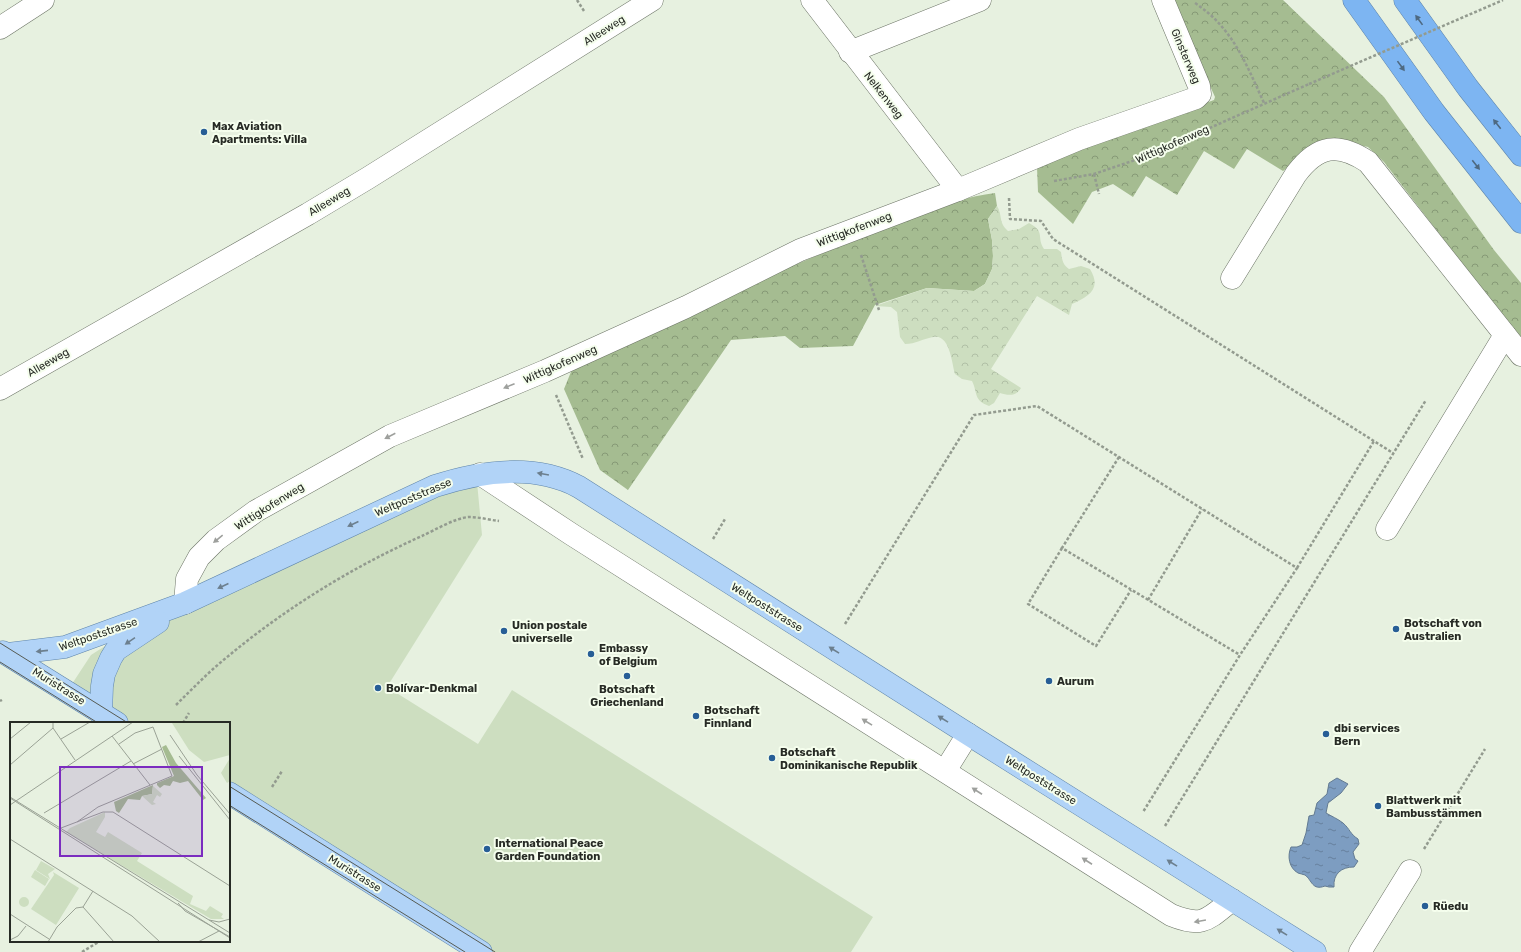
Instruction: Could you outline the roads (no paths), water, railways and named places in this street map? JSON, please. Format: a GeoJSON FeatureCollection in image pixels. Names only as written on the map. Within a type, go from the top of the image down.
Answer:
{"type":"FeatureCollection","features":[{"type":"Feature","properties":{"kind":"highway"},"geometry":{"type":"LineString","coordinates":[[1354,0],[1434,112],[1521,222]]}},
{"type":"Feature","properties":{"kind":"highway"},"geometry":{"type":"LineString","coordinates":[[1405,0],[1468,88],[1521,155]]}},
{"type":"Feature","properties":{"kind":"main road","name":"Weltpoststrasse"},"geometry":{"type":"LineString","coordinates":[[4,652],[65,647],[185,603],[434,486],[480,474],[501,472],[548,475],[569,482],[1316,952]]}},
{"type":"Feature","properties":{"kind":"main road","name":"Weltpoststrasse"},"geometry":{"type":"LineString","coordinates":[[109,718],[102,686],[104,674],[116,650],[185,603]]}},
{"type":"Feature","properties":{"kind":"main road","name":"Muristrasse"},"geometry":{"type":"LineString","coordinates":[[4,652],[109,718]]}},
{"type":"Feature","properties":{"kind":"main road","name":"Muristrasse"},"geometry":{"type":"LineString","coordinates":[[230,794],[481,952]]}},
{"type":"Feature","properties":{"kind":"street"},"geometry":{"type":"LineString","coordinates":[[0,28],[43,0]]}},
{"type":"Feature","properties":{"kind":"street","name":"Alleeweg"},"geometry":{"type":"LineString","coordinates":[[0,390],[308,214],[652,0]]}},
{"type":"Feature","properties":{"kind":"street","name":"Nelkenweg"},"geometry":{"type":"LineString","coordinates":[[812,0],[850,52],[958,190]]}},
{"type":"Feature","properties":{"kind":"street"},"geometry":{"type":"LineString","coordinates":[[850,52],[980,0]]}},
{"type":"Feature","properties":{"kind":"street","name":"Ginsterweg"},"geometry":{"type":"LineString","coordinates":[[1163,0],[1200,89],[1200,94],[1196,98],[1182,103]]}},
{"type":"Feature","properties":{"kind":"street","name":"Wittigkofenweg"},"geometry":{"type":"LineString","coordinates":[[185,603],[187,579],[200,557],[216,540],[256,511],[395,433],[545,371],[686,307],[800,250],[958,190],[1079,139],[1182,103]]}},
{"type":"Feature","properties":{"kind":"street"},"geometry":{"type":"LineString","coordinates":[[1232,278],[1303,165],[1321,152],[1341,149],[1357,155],[1368,162],[1521,355]]}},
{"type":"Feature","properties":{"kind":"street"},"geometry":{"type":"LineString","coordinates":[[1386,529],[1505,335]]}},
{"type":"Feature","properties":{"kind":"street"},"geometry":{"type":"LineString","coordinates":[[480,474],[571,534],[1171,915],[1189,922],[1201,922],[1210,918],[1232,900]]}},
{"type":"Feature","properties":{"kind":"street"},"geometry":{"type":"LineString","coordinates":[[945,771],[968,734]]}},
{"type":"Feature","properties":{"kind":"street"},"geometry":{"type":"LineString","coordinates":[[1360,952],[1415,863]]}},
{"type":"Feature","properties":{"kind":"water"},"geometry":{"type":"Polygon","coordinates":[[[1337,778],[1348,784],[1341,793],[1328,803],[1326,813],[1343,823],[1358,839],[1359,844],[1353,852],[1355,859],[1358,861],[1354,867],[1345,868],[1336,875],[1334,887],[1317,887],[1305,875],[1295,871],[1289,858],[1290,850],[1291,847],[1302,845],[1309,816],[1314,815],[1317,803],[1327,794],[1329,783],[1337,778]]]}},
{"type":"Feature","properties":{"kind":"tram line"},"geometry":{"type":"LineString","coordinates":[[0,643],[126,722]]}},
{"type":"Feature","properties":{"kind":"tram line"},"geometry":{"type":"LineString","coordinates":[[0,662],[96,722]]}},
{"type":"Feature","properties":{"kind":"tram line"},"geometry":{"type":"LineString","coordinates":[[230,787],[495,952]]}},
{"type":"Feature","properties":{"kind":"tram line"},"geometry":{"type":"LineString","coordinates":[[230,806],[465,952]]}},
{"type":"Feature","properties":{"kind":"place","name":"Max Aviation Apartments: Villa"},"geometry":{"type":"Point","coordinates":[204,132]}},
{"type":"Feature","properties":{"kind":"place","name":"Botschaft von Australien"},"geometry":{"type":"Point","coordinates":[1396,629]}},
{"type":"Feature","properties":{"kind":"place","name":"Union postale universelle"},"geometry":{"type":"Point","coordinates":[504,631]}},
{"type":"Feature","properties":{"kind":"place","name":"Embassy of Belgium"},"geometry":{"type":"Point","coordinates":[591,654]}},
{"type":"Feature","properties":{"kind":"place","name":"Botschaft Griechenland"},"geometry":{"type":"Point","coordinates":[627,676]}},
{"type":"Feature","properties":{"kind":"place","name":"Aurum"},"geometry":{"type":"Point","coordinates":[1049,681]}},
{"type":"Feature","properties":{"kind":"place","name":"Bolívar-Denkmal"},"geometry":{"type":"Point","coordinates":[378,688]}},
{"type":"Feature","properties":{"kind":"place","name":"Botschaft Finnland"},"geometry":{"type":"Point","coordinates":[696,716]}},
{"type":"Feature","properties":{"kind":"place","name":"dbi services Bern"},"geometry":{"type":"Point","coordinates":[1326,734]}},
{"type":"Feature","properties":{"kind":"place","name":"Botschaft Dominikanische Republik"},"geometry":{"type":"Point","coordinates":[772,758]}},
{"type":"Feature","properties":{"kind":"place","name":"Blattwerk mit Bambusstämmen"},"geometry":{"type":"Point","coordinates":[1378,806]}},
{"type":"Feature","properties":{"kind":"place","name":"International Peace Garden Foundation"},"geometry":{"type":"Point","coordinates":[487,849]}},
{"type":"Feature","properties":{"kind":"place","name":"Rüedu"},"geometry":{"type":"Point","coordinates":[1425,906]}}]}
